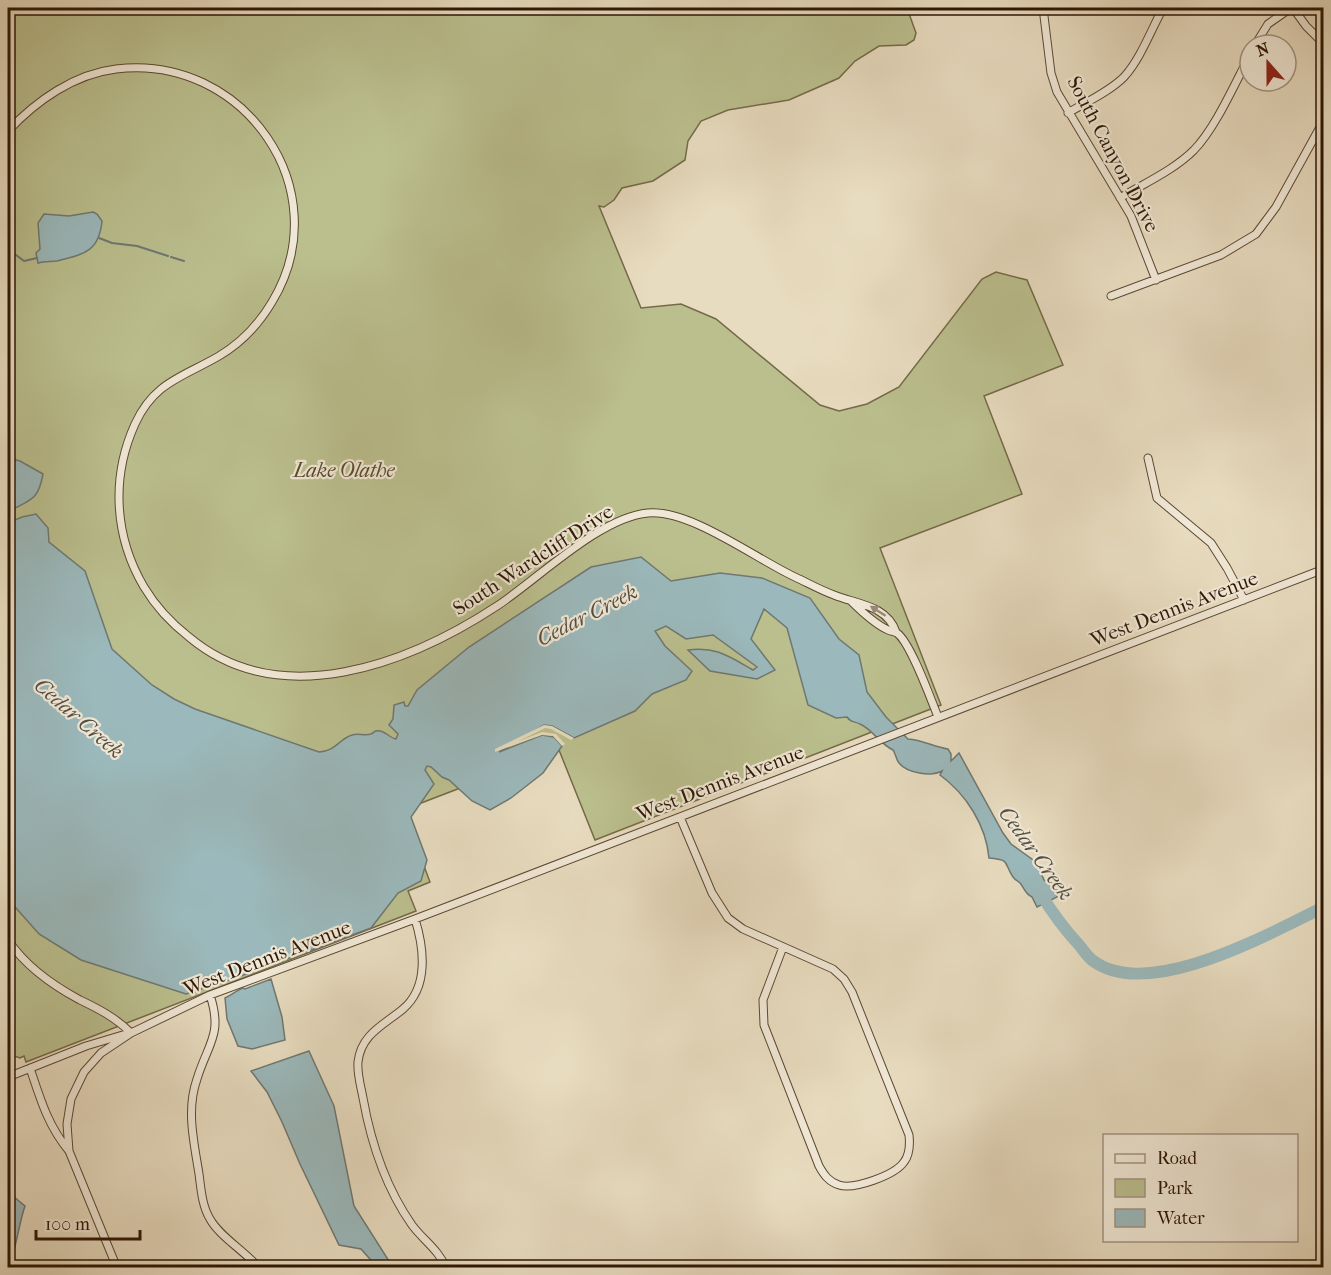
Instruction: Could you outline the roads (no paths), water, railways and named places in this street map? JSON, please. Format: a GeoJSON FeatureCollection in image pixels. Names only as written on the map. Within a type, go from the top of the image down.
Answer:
{"type":"FeatureCollection","features":[{"type":"Feature","properties":{"kind":"street","name":"South Canyon Drive"},"geometry":{"type":"LineString","coordinates":[[1043,8],[1051,72],[1057,92],[1140,235],[1156,280]]}},
{"type":"Feature","properties":{"kind":"street"},"geometry":{"type":"LineString","coordinates":[[1068,113],[1122,79],[1133,66],[1163,8]]}},
{"type":"Feature","properties":{"kind":"street"},"geometry":{"type":"LineString","coordinates":[[1262,33],[1268,24],[1292,8],[1323,44]]}},
{"type":"Feature","properties":{"kind":"street","name":"South Wardcliff Drive"},"geometry":{"type":"LineString","coordinates":[[8,131],[42,100],[86,76],[114,69],[156,69],[198,79],[232,99],[260,127],[277,152],[283,166],[293,201],[294,240],[278,293],[257,325],[244,338],[216,358],[172,379],[149,401],[135,422],[119,471],[118,497],[122,532],[130,558],[142,583],[171,621],[210,652],[251,670],[287,677],[333,675],[372,665],[412,650],[469,623],[516,593],[602,530],[631,516],[650,513],[667,515],[697,525],[778,570],[834,596],[851,600],[861,611],[888,630],[896,632],[908,648],[939,717]]}},
{"type":"Feature","properties":{"kind":"street"},"geometry":{"type":"LineString","coordinates":[[1120,198],[1177,164],[1194,150],[1208,133],[1238,77]]}},
{"type":"Feature","properties":{"kind":"street"},"geometry":{"type":"LineString","coordinates":[[1111,296],[1221,255],[1256,234],[1276,207],[1321,128],[1323,120]]}},
{"type":"Feature","properties":{"kind":"street"},"geometry":{"type":"LineString","coordinates":[[1148,458],[1157,498],[1211,543],[1244,600]]}},
{"type":"Feature","properties":{"kind":"street","name":"West Dennis Avenue"},"geometry":{"type":"LineString","coordinates":[[131,1033],[210,995],[415,919],[1323,569]]}},
{"type":"Feature","properties":{"kind":"street"},"geometry":{"type":"LineString","coordinates":[[680,817],[712,893],[721,910],[733,923],[743,929],[783,946],[833,969],[848,986],[906,1127],[910,1142],[905,1161],[894,1171],[857,1186],[846,1187],[831,1182],[819,1166],[764,1025],[763,1000],[783,946]]}},
{"type":"Feature","properties":{"kind":"street"},"geometry":{"type":"LineString","coordinates":[[415,919],[423,959],[418,988],[405,1008],[370,1033],[360,1052],[358,1070],[365,1113],[385,1174],[412,1224],[441,1258],[446,1268]]}},
{"type":"Feature","properties":{"kind":"street"},"geometry":{"type":"LineString","coordinates":[[8,940],[24,961],[42,976],[62,990],[115,1018],[131,1033]]}},
{"type":"Feature","properties":{"kind":"street"},"geometry":{"type":"LineString","coordinates":[[210,995],[214,1011],[215,1033],[197,1079],[192,1097],[191,1114],[204,1203],[211,1220],[259,1268]]}},
{"type":"Feature","properties":{"kind":"street"},"geometry":{"type":"LineString","coordinates":[[8,1077],[86,1046],[131,1033]]}},
{"type":"Feature","properties":{"kind":"street"},"geometry":{"type":"LineString","coordinates":[[69,1151],[68,1114],[77,1084],[84,1072],[101,1053],[131,1033]]}},
{"type":"Feature","properties":{"kind":"street"},"geometry":{"type":"LineString","coordinates":[[30,1068],[51,1126],[69,1151],[117,1268]]}},
{"type":"Feature","properties":{"kind":"water"},"geometry":{"type":"Polygon","coordinates":[[[93,212],[102,221],[98,239],[94,245],[75,256],[38,263],[36,253],[40,249],[38,223],[44,214],[69,216],[93,212]]]}},
{"type":"Feature","properties":{"kind":"water"},"geometry":{"type":"Polygon","coordinates":[[[8,458],[20,461],[43,474],[36,495],[8,512],[8,458]]]}},
{"type":"Feature","properties":{"kind":"water"},"geometry":{"type":"Polygon","coordinates":[[[36,514],[48,528],[49,542],[85,571],[112,649],[152,685],[195,709],[319,752],[330,749],[354,734],[369,735],[378,731],[396,739],[398,734],[389,725],[393,719],[394,705],[404,702],[405,706],[408,706],[417,690],[469,647],[591,567],[641,557],[671,581],[720,573],[762,578],[810,598],[839,639],[859,655],[867,692],[886,717],[908,739],[948,749],[951,761],[959,753],[1003,833],[1011,844],[1036,862],[1044,880],[1052,885],[1057,897],[1037,907],[1032,897],[1013,877],[1006,863],[989,858],[979,822],[958,791],[940,775],[942,771],[926,774],[913,772],[898,762],[893,750],[864,726],[847,717],[836,718],[808,705],[787,628],[764,609],[751,639],[775,670],[757,679],[710,671],[688,650],[715,651],[753,670],[757,667],[713,635],[686,639],[666,626],[655,631],[665,646],[692,671],[686,680],[652,694],[635,711],[574,738],[552,726],[544,725],[499,752],[542,735],[554,737],[562,746],[543,773],[511,798],[490,810],[472,801],[449,780],[427,766],[425,770],[434,784],[411,817],[427,860],[421,881],[398,893],[371,928],[186,994],[81,960],[39,934],[8,899],[8,523],[36,514]]]}},
{"type":"Feature","properties":{"kind":"water"},"geometry":{"type":"Polygon","coordinates":[[[271,979],[282,1017],[285,1040],[252,1049],[238,1046],[227,1019],[225,998],[243,988],[271,979]]]}},
{"type":"Feature","properties":{"kind":"water"},"geometry":{"type":"Polygon","coordinates":[[[309,1051],[334,1106],[354,1206],[389,1261],[381,1267],[377,1267],[361,1249],[339,1245],[267,1092],[251,1071],[309,1051]]]}},
{"type":"Feature","properties":{"kind":"water"},"geometry":{"type":"Polygon","coordinates":[[[8,1192],[25,1206],[8,1267],[8,1192]]]}},
{"type":"Feature","properties":{"kind":"waterway"},"geometry":{"type":"LineString","coordinates":[[99,238],[112,243],[137,246],[168,256]]}},
{"type":"Feature","properties":{"kind":"waterway"},"geometry":{"type":"LineString","coordinates":[[8,249],[24,261],[37,258]]}},
{"type":"Feature","properties":{"kind":"waterway"},"geometry":{"type":"LineString","coordinates":[[171,257],[184,261]]}},
{"type":"Feature","properties":{"kind":"waterway","name":"Cedar Creek"},"geometry":{"type":"LineString","coordinates":[[1039,891],[1053,913],[1092,960],[1116,971],[1144,974],[1175,969],[1241,947],[1324,907]]}},
{"type":"Feature","properties":{"kind":"park label","name":"Lake Olathe"},"geometry":{"type":"Point","coordinates":[344,470]}}]}
